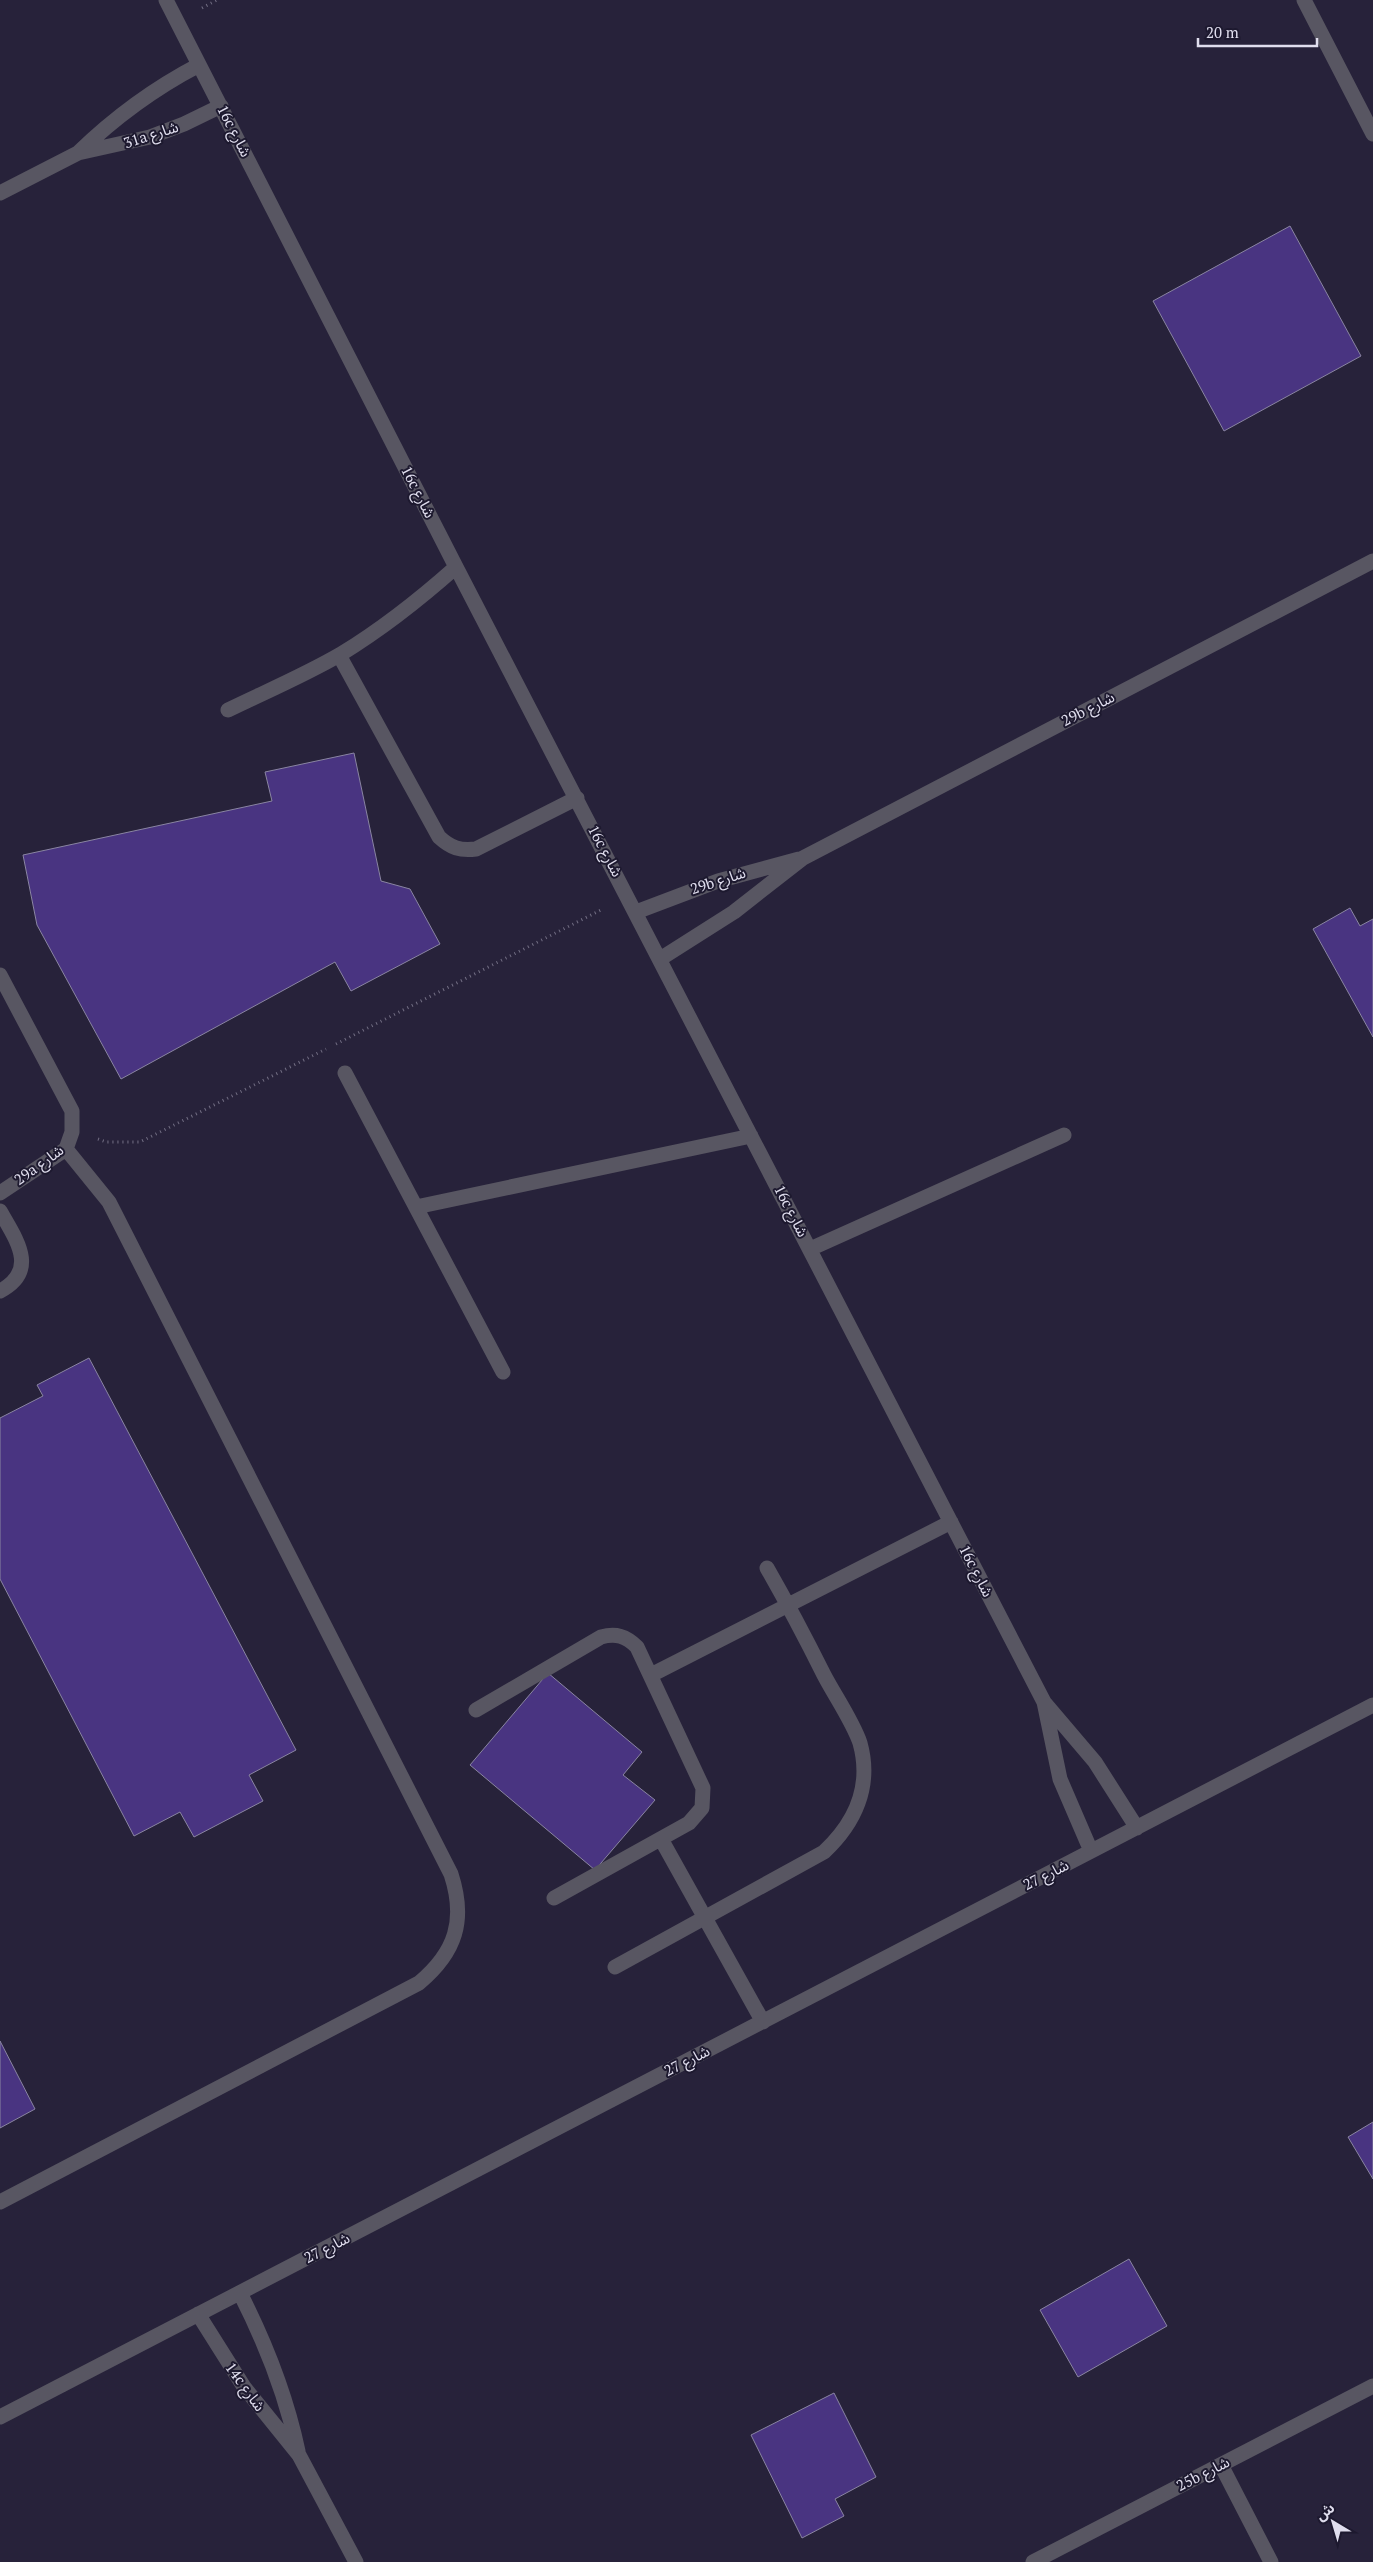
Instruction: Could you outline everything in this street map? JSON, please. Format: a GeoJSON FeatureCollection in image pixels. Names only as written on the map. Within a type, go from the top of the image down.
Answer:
{"type":"FeatureCollection","features":[{"type":"Feature","properties":{"kind":"street","name":"16c شارع"},"geometry":{"type":"LineString","coordinates":[[166,0],[456,566],[1044,1702],[1094,1762],[1137,1828]]}},
{"type":"Feature","properties":{"kind":"street"},"geometry":{"type":"LineString","coordinates":[[1304,0],[1373,134]]}},
{"type":"Feature","properties":{"kind":"street","name":"31a شارع"},"geometry":{"type":"LineString","coordinates":[[0,193],[78,153],[133,104],[163,84],[199,65]]}},
{"type":"Feature","properties":{"kind":"street","name":"31a شارع"},"geometry":{"type":"LineString","coordinates":[[78,153],[150,137],[184,124],[221,106]]}},
{"type":"Feature","properties":{"kind":"street","name":"29b شارع"},"geometry":{"type":"LineString","coordinates":[[660,959],[734,912],[803,858],[1373,561]]}},
{"type":"Feature","properties":{"kind":"street"},"geometry":{"type":"LineString","coordinates":[[228,710],[339,655],[397,616],[456,566]]}},
{"type":"Feature","properties":{"kind":"street"},"geometry":{"type":"LineString","coordinates":[[339,655],[439,837],[449,846],[462,851],[476,849],[577,798]]}},
{"type":"Feature","properties":{"kind":"street","name":"29b شارع"},"geometry":{"type":"LineString","coordinates":[[636,912],[718,880],[803,858]]}},
{"type":"Feature","properties":{"kind":"street"},"geometry":{"type":"LineString","coordinates":[[0,976],[72,1111],[72,1132]]}},
{"type":"Feature","properties":{"kind":"street"},"geometry":{"type":"LineString","coordinates":[[344,1073],[503,1372]]}},
{"type":"Feature","properties":{"kind":"street","name":"29a شارع"},"geometry":{"type":"LineString","coordinates":[[0,1193],[66,1149],[72,1132]]}},
{"type":"Feature","properties":{"kind":"street"},"geometry":{"type":"LineString","coordinates":[[810,1249],[1064,1135]]}},
{"type":"Feature","properties":{"kind":"street"},"geometry":{"type":"LineString","coordinates":[[416,1207],[751,1136]]}},
{"type":"Feature","properties":{"kind":"street"},"geometry":{"type":"LineString","coordinates":[[0,2202],[419,1983],[437,1968],[449,1950],[456,1932],[459,1912],[457,1893],[451,1874],[109,1202],[66,1149]]}},
{"type":"Feature","properties":{"kind":"street"},"geometry":{"type":"LineString","coordinates":[[0,1210],[21,1248],[22,1259],[20,1270],[15,1280],[0,1291]]}},
{"type":"Feature","properties":{"kind":"street"},"geometry":{"type":"LineString","coordinates":[[650,1676],[951,1522]]}},
{"type":"Feature","properties":{"kind":"street"},"geometry":{"type":"LineString","coordinates":[[615,1967],[824,1852],[844,1832],[860,1802],[864,1782],[859,1742],[767,1568]]}},
{"type":"Feature","properties":{"kind":"street"},"geometry":{"type":"LineString","coordinates":[[476,1710],[601,1637],[611,1634],[630,1640],[637,1647],[703,1788],[704,1798],[696,1816],[661,1839],[554,1898]]}},
{"type":"Feature","properties":{"kind":"street","name":"16c شارع"},"geometry":{"type":"LineString","coordinates":[[1044,1702],[1060,1779],[1091,1851]]}},
{"type":"Feature","properties":{"kind":"street","name":"شارع 27"},"geometry":{"type":"LineString","coordinates":[[0,2417],[1373,1705]]}},
{"type":"Feature","properties":{"kind":"street"},"geometry":{"type":"LineString","coordinates":[[661,1839],[762,2022]]}},
{"type":"Feature","properties":{"kind":"street","name":"14c شارع"},"geometry":{"type":"LineString","coordinates":[[240,2293],[260,2331],[276,2371],[289,2412],[299,2455]]}},
{"type":"Feature","properties":{"kind":"street","name":"14c شارع"},"geometry":{"type":"LineString","coordinates":[[198,2314],[244,2387],[299,2455],[356,2562]]}},
{"type":"Feature","properties":{"kind":"street","name":"25b شارع"},"geometry":{"type":"LineString","coordinates":[[1033,2562],[1373,2386]]}},
{"type":"Feature","properties":{"kind":"street"},"geometry":{"type":"LineString","coordinates":[[1220,2465],[1271,2562]]}},
{"type":"Feature","properties":{"kind":"path"},"geometry":{"type":"LineString","coordinates":[[72,1132],[106,1142],[140,1142],[628,896]]}},
{"type":"Feature","properties":{"kind":"building"},"geometry":{"type":"Polygon","coordinates":[[[1290,226],[1361,356],[1224,431],[1153,301],[1290,226]]]}},
{"type":"Feature","properties":{"kind":"building"},"geometry":{"type":"Polygon","coordinates":[[[354,753],[381,881],[410,889],[440,944],[351,991],[335,962],[121,1079],[37,925],[23,855],[272,801],[265,772],[354,753]]]}},
{"type":"Feature","properties":{"kind":"building"},"geometry":{"type":"Polygon","coordinates":[[[1350,908],[1360,926],[1373,919],[1373,1037],[1313,929],[1350,908]]]}},
{"type":"Feature","properties":{"kind":"building"},"geometry":{"type":"Polygon","coordinates":[[[89,1358],[296,1750],[249,1775],[263,1801],[194,1837],[180,1812],[134,1836],[0,1579],[0,1418],[43,1396],[37,1385],[89,1358]]]}},
{"type":"Feature","properties":{"kind":"building"},"geometry":{"type":"Polygon","coordinates":[[[548,1673],[642,1752],[623,1775],[655,1800],[595,1870],[470,1765],[548,1673]]]}},
{"type":"Feature","properties":{"kind":"building"},"geometry":{"type":"Polygon","coordinates":[[[0,2041],[35,2109],[0,2128],[0,2041]]]}},
{"type":"Feature","properties":{"kind":"building"},"geometry":{"type":"Polygon","coordinates":[[[1373,2122],[1373,2179],[1348,2137],[1373,2122]]]}},
{"type":"Feature","properties":{"kind":"building"},"geometry":{"type":"Polygon","coordinates":[[[1129,2259],[1167,2326],[1078,2377],[1040,2310],[1129,2259]]]}},
{"type":"Feature","properties":{"kind":"building"},"geometry":{"type":"Polygon","coordinates":[[[834,2393],[876,2477],[835,2499],[844,2516],[802,2538],[751,2435],[834,2393]]]}}]}
